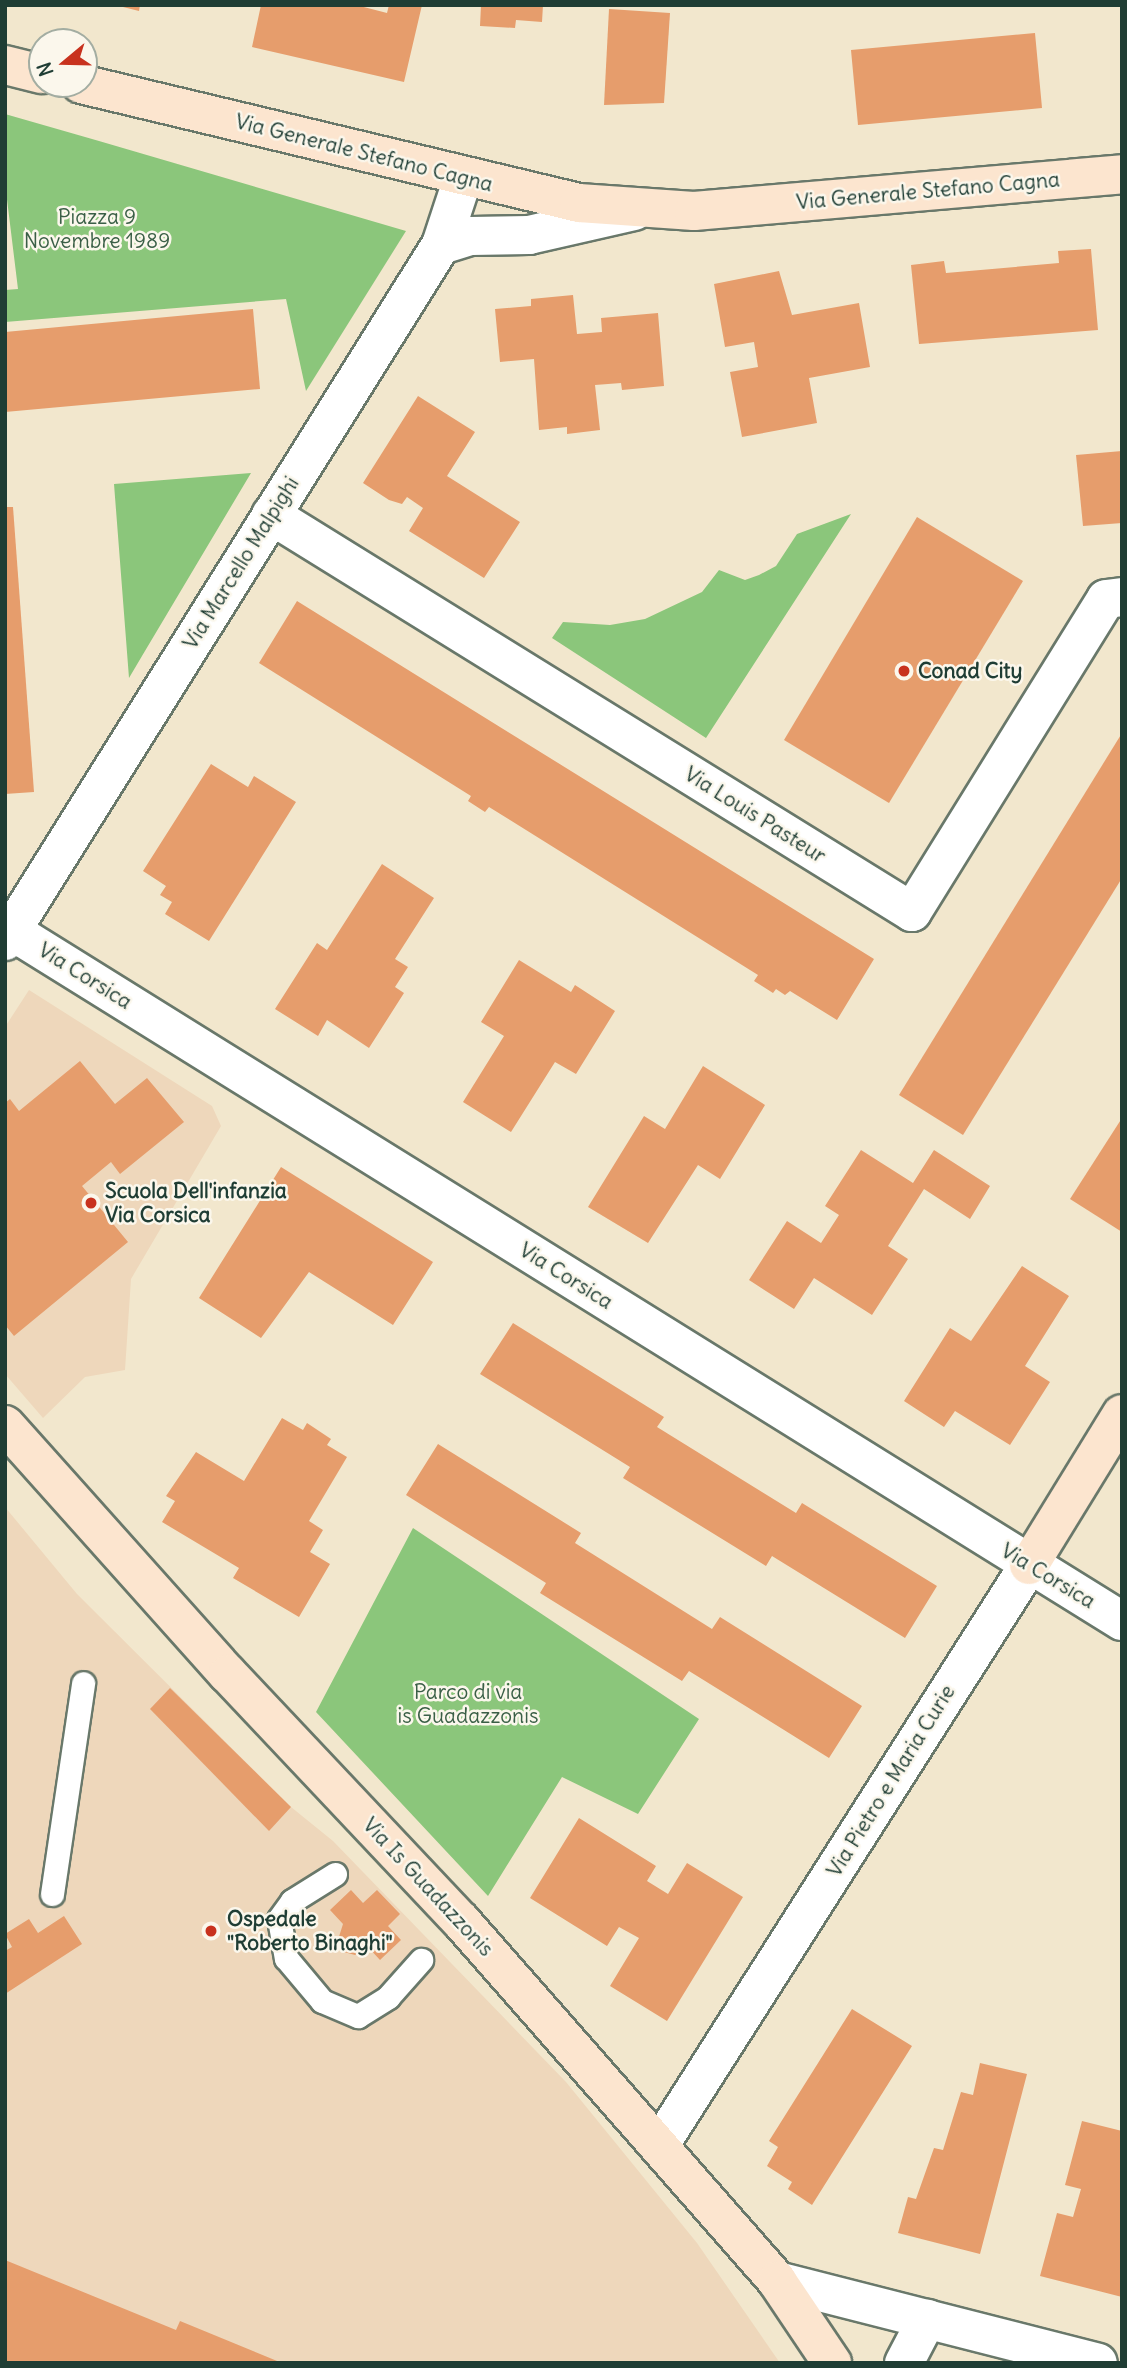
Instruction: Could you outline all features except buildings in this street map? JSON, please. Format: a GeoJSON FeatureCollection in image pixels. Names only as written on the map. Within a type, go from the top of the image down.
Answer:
{"type":"FeatureCollection","features":[{"type":"Feature","properties":{"kind":"street"},"geometry":{"type":"LineString","coordinates":[[5,65],[28,71]]}},
{"type":"Feature","properties":{"kind":"street","name":"Via Generale Stefano Cagna"},"geometry":{"type":"LineString","coordinates":[[98,88],[463,178],[579,203],[694,211],[1122,174]]}},
{"type":"Feature","properties":{"kind":"street","name":"Via Marcello Malpighi"},"geometry":{"type":"LineString","coordinates":[[8,936],[441,246],[463,178]]}},
{"type":"Feature","properties":{"kind":"street","name":"Via Generale Stefano Cagna"},"geometry":{"type":"LineString","coordinates":[[441,246],[471,236],[529,235],[650,208]]}},
{"type":"Feature","properties":{"kind":"street","name":"Via Louis Pasteur"},"geometry":{"type":"LineString","coordinates":[[271,515],[912,912],[1106,599],[1122,597]]}},
{"type":"Feature","properties":{"kind":"street","name":"Via Corsica"},"geometry":{"type":"LineString","coordinates":[[8,936],[1122,1621]]}},
{"type":"Feature","properties":{"kind":"street","name":"Via Pietro e Maria Curie"},"geometry":{"type":"LineString","coordinates":[[659,2146],[1029,1565],[1122,1414]]}},
{"type":"Feature","properties":{"kind":"street","name":"Via Is Guadazzonis"},"geometry":{"type":"LineString","coordinates":[[5,1425],[228,1674],[461,1921],[777,2281],[832,2363]]}},
{"type":"Feature","properties":{"kind":"street"},"geometry":{"type":"LineString","coordinates":[[777,2281],[1098,2363]]}},
{"type":"Feature","properties":{"kind":"street"},"geometry":{"type":"LineString","coordinates":[[904,2363],[927,2319]]}},
{"type":"Feature","properties":{"kind":"lane"},"geometry":{"type":"LineString","coordinates":[[52,1895],[83,1683]]}},
{"type":"Feature","properties":{"kind":"lane"},"geometry":{"type":"LineString","coordinates":[[335,1874],[292,1902],[279,1919],[286,1958],[321,2001],[358,2016],[388,1997],[421,1960]]}},
{"type":"Feature","properties":{"kind":"shaded area","name":"Scuola Dell'infanzia Via Corsica"},"geometry":{"type":"Polygon","coordinates":[[[29,990],[212,1106],[221,1126],[131,1279],[125,1370],[85,1377],[43,1418],[5,1374],[5,1027],[29,990]]]}},
{"type":"Feature","properties":{"kind":"shaded area","name":"Ospedale \"Roberto Binaghi\""},"geometry":{"type":"Polygon","coordinates":[[[5,1507],[77,1594],[291,1807],[333,1841],[566,2082],[697,2243],[780,2363],[5,2363],[5,1507]]]}},
{"type":"Feature","properties":{"kind":"green space","name":"Piazza 9 Novembre 1989"},"geometry":{"type":"Polygon","coordinates":[[[5,114],[406,231],[306,391],[286,299],[5,322],[5,290],[18,289],[5,183],[5,114]]]}},
{"type":"Feature","properties":{"kind":"green space"},"geometry":{"type":"Polygon","coordinates":[[[251,473],[142,656],[129,678],[114,484],[251,473]]]}},
{"type":"Feature","properties":{"kind":"green space"},"geometry":{"type":"Polygon","coordinates":[[[851,514],[706,738],[552,638],[563,622],[610,625],[645,619],[702,592],[719,570],[745,580],[759,575],[776,566],[797,534],[851,514]]]}},
{"type":"Feature","properties":{"kind":"green space","name":"Parco di via is Guadazzonis"},"geometry":{"type":"Polygon","coordinates":[[[413,1528],[699,1719],[638,1814],[562,1777],[488,1896],[316,1712],[413,1528]]]}},
{"type":"Feature","properties":{"kind":"place","name":"Conad City"},"geometry":{"type":"Point","coordinates":[904,671]}},
{"type":"Feature","properties":{"kind":"place","name":"Scuola Dell'infanzia Via Corsica"},"geometry":{"type":"Point","coordinates":[91,1203]}},
{"type":"Feature","properties":{"kind":"place","name":"Ospedale \"Roberto Binaghi\""},"geometry":{"type":"Point","coordinates":[211,1931]}}]}
